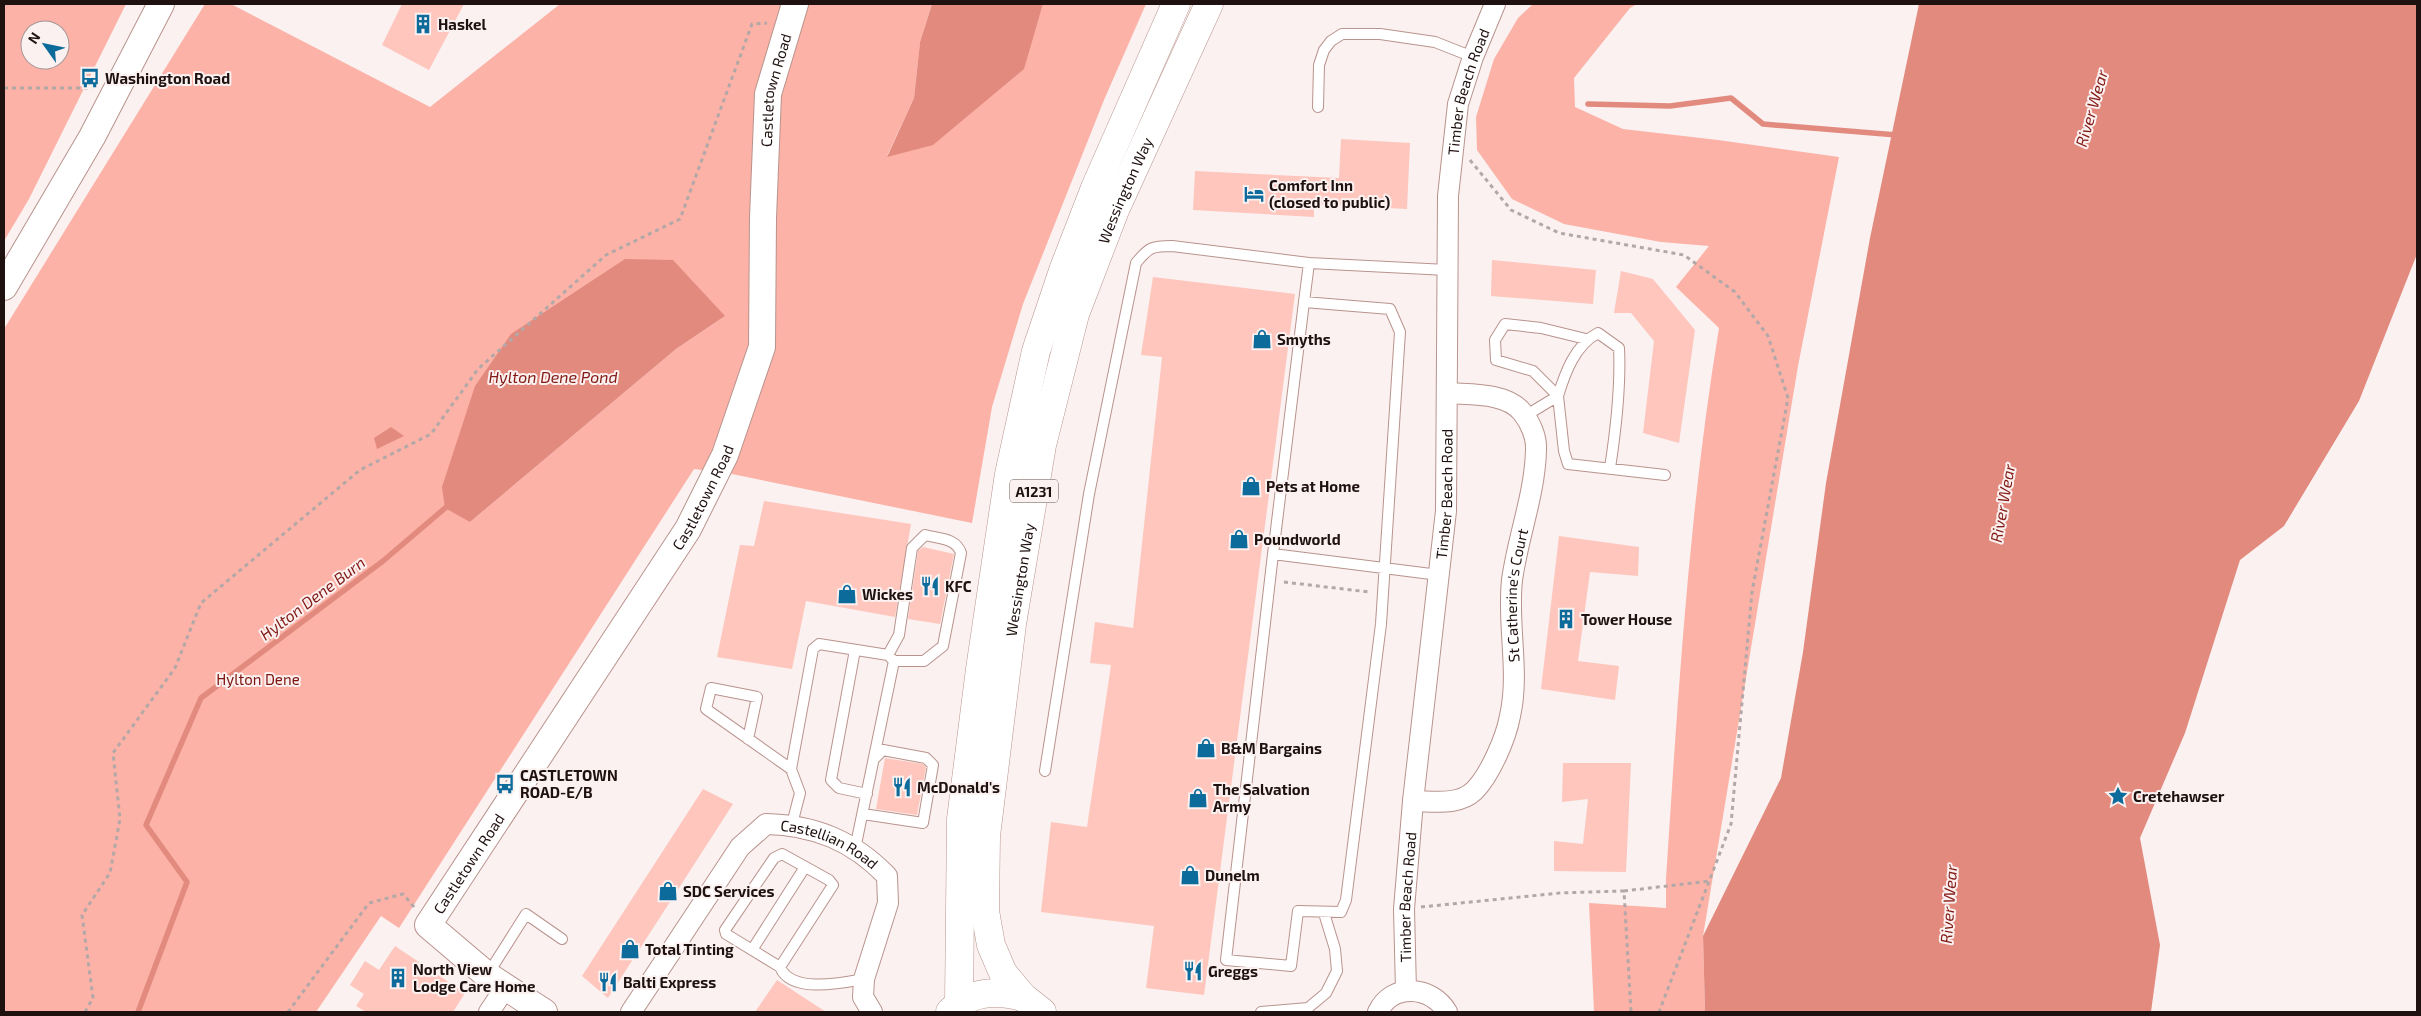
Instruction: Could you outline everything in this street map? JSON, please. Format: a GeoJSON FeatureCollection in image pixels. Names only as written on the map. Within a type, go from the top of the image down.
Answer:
{"type":"FeatureCollection","features":[{"type":"Feature","properties":{"kind":"highway","name":"Wessington Way"},"geometry":{"type":"LineString","coordinates":[[954,1008],[961,819],[980,669],[1009,474],[1036,351],[1064,268],[1095,188],[1176,4]]}},
{"type":"Feature","properties":{"kind":"highway","name":"Wessington Way"},"geometry":{"type":"LineString","coordinates":[[1039,1007],[1003,973],[991,946],[985,911],[986,836],[1012,624],[1042,445],[1075,314],[1115,210],[1210,4]]}},
{"type":"Feature","properties":{"kind":"highway","name":"Wessington Way"},"geometry":{"type":"LineString","coordinates":[[954,1008],[976,994],[1003,992],[1039,1007]]}},
{"type":"Feature","properties":{"kind":"street"},"geometry":{"type":"LineString","coordinates":[[4,287],[92,137],[161,4]]}},
{"type":"Feature","properties":{"kind":"street","name":"Timber Beach Road"},"geometry":{"type":"LineString","coordinates":[[1406,991],[1404,909],[1413,801],[1446,511],[1448,196],[1458,104],[1473,57],[1496,4]]}},
{"type":"Feature","properties":{"kind":"street","name":"Castletown Road"},"geometry":{"type":"LineString","coordinates":[[428,925],[688,529],[725,455],[762,347],[763,218],[768,94],[792,12]]}},
{"type":"Feature","properties":{"kind":"street","name":"St Catherine's Court"},"geometry":{"type":"LineString","coordinates":[[1413,801],[1448,802],[1462,799],[1474,791],[1496,757],[1511,716],[1512,580],[1534,476],[1537,448],[1532,427],[1521,410],[1508,401],[1494,397],[1447,393]]}},
{"type":"Feature","properties":{"kind":"street","name":"Castellian Road"},"geometry":{"type":"LineString","coordinates":[[631,1012],[740,847],[766,824],[792,824],[817,830],[855,849],[871,860],[887,876],[888,903],[864,979],[863,997],[872,1012]]}},
{"type":"Feature","properties":{"kind":"street"},"geometry":{"type":"LineString","coordinates":[[428,925],[496,982],[544,1012]]}},
{"type":"Feature","properties":{"kind":"street"},"geometry":{"type":"LineString","coordinates":[[489,1012],[496,982]]}},
{"type":"Feature","properties":{"kind":"street"},"geometry":{"type":"LineString","coordinates":[[1375,1011],[1389,998],[1406,991],[1422,991],[1434,996],[1447,1012]]}},
{"type":"Feature","properties":{"kind":"lane"},"geometry":{"type":"LineString","coordinates":[[1318,107],[1319,65],[1324,50],[1331,41],[1342,34],[1380,34],[1435,42],[1473,57]]}},
{"type":"Feature","properties":{"kind":"lane"},"geometry":{"type":"LineString","coordinates":[[1045,770],[1089,494],[1136,263],[1147,250],[1156,246],[1172,246],[1309,262],[1448,270]]}},
{"type":"Feature","properties":{"kind":"lane"},"geometry":{"type":"LineString","coordinates":[[1304,302],[1390,309],[1400,332],[1382,594],[1346,900],[1341,912],[1298,911],[1291,966],[1226,960],[1270,580],[1274,554],[1304,302],[1309,262]]}},
{"type":"Feature","properties":{"kind":"lane"},"geometry":{"type":"LineString","coordinates":[[1558,396],[1533,370],[1496,360],[1495,340],[1505,324],[1541,328],[1586,339]]}},
{"type":"Feature","properties":{"kind":"lane"},"geometry":{"type":"LineString","coordinates":[[1610,468],[1618,397],[1619,348],[1598,333],[1586,339],[1564,376],[1558,396],[1564,452],[1568,464],[1665,475]]}},
{"type":"Feature","properties":{"kind":"lane"},"geometry":{"type":"LineString","coordinates":[[1525,416],[1558,396]]}},
{"type":"Feature","properties":{"kind":"lane"},"geometry":{"type":"LineString","coordinates":[[792,824],[800,793],[791,770],[813,648],[819,644],[891,658],[924,661],[943,646],[961,553],[954,542],[925,535],[912,548],[899,635],[891,658],[876,758],[855,849]]}},
{"type":"Feature","properties":{"kind":"lane"},"geometry":{"type":"LineString","coordinates":[[1274,554],[1384,570],[1439,575]]}},
{"type":"Feature","properties":{"kind":"lane"},"geometry":{"type":"LineString","coordinates":[[855,650],[831,780],[840,788],[867,794]]}},
{"type":"Feature","properties":{"kind":"lane"},"geometry":{"type":"LineString","coordinates":[[748,739],[757,696],[711,688],[706,709],[791,770]]}},
{"type":"Feature","properties":{"kind":"lane"},"geometry":{"type":"LineString","coordinates":[[863,814],[924,823],[933,765],[926,758],[883,750],[876,758]]}},
{"type":"Feature","properties":{"kind":"lane"},"geometry":{"type":"LineString","coordinates":[[780,967],[833,885],[829,880],[782,854],[774,858],[725,930],[726,934],[780,967],[781,970],[800,984],[835,985],[864,979]]}},
{"type":"Feature","properties":{"kind":"lane"},"geometry":{"type":"LineString","coordinates":[[752,950],[805,867]]}},
{"type":"Feature","properties":{"kind":"lane"},"geometry":{"type":"LineString","coordinates":[[1261,1012],[1308,1008],[1326,993],[1337,971],[1335,949],[1324,913]]}},
{"type":"Feature","properties":{"kind":"lane"},"geometry":{"type":"LineString","coordinates":[[496,982],[526,914],[562,939]]}},
{"type":"Feature","properties":{"kind":"path"},"geometry":{"type":"LineString","coordinates":[[85,1012],[93,998],[82,915],[110,873],[120,820],[113,753],[175,668],[201,603],[360,470],[431,434],[478,369],[606,255],[680,219],[752,24],[792,12]]}},
{"type":"Feature","properties":{"kind":"path"},"geometry":{"type":"LineString","coordinates":[[4,88],[116,88]]}},
{"type":"Feature","properties":{"kind":"path"},"geometry":{"type":"LineString","coordinates":[[1466,156],[1511,210],[1559,233],[1684,255],[1735,292],[1768,336],[1788,398],[1752,592],[1731,824],[1659,1012]]}},
{"type":"Feature","properties":{"kind":"path"},"geometry":{"type":"LineString","coordinates":[[1270,580],[1382,594]]}},
{"type":"Feature","properties":{"kind":"path"},"geometry":{"type":"LineString","coordinates":[[1404,909],[1560,893],[1624,891],[1710,881]]}},
{"type":"Feature","properties":{"kind":"path"},"geometry":{"type":"LineString","coordinates":[[1624,891],[1631,1012]]}},
{"type":"Feature","properties":{"kind":"path"},"geometry":{"type":"LineString","coordinates":[[288,1012],[369,903],[403,894],[428,925]]}},
{"type":"Feature","properties":{"kind":"green space"},"geometry":{"type":"Polygon","coordinates":[[[4,4],[126,4],[29,199],[4,241],[4,4]]]}},
{"type":"Feature","properties":{"kind":"green space","name":"Hylton Dene"},"geometry":{"type":"Polygon","coordinates":[[[205,4],[231,4],[430,107],[560,4],[932,4],[920,42],[914,98],[887,156],[1023,69],[1043,4],[1146,4],[1104,100],[1023,304],[992,407],[972,523],[727,473],[694,469],[399,928],[381,916],[316,1012],[4,1012],[4,329],[205,4]],[[725,316],[475,386],[470,522],[676,349],[725,316]]]}},
{"type":"Feature","properties":{"kind":"green space"},"geometry":{"type":"Polygon","coordinates":[[[1533,4],[1637,4],[1630,8],[1574,78],[1575,107],[1623,129],[1839,157],[1798,366],[1703,936],[1705,1012],[1594,1012],[1589,903],[1666,908],[1666,879],[1675,741],[1692,534],[1719,328],[1676,287],[1709,246],[1661,242],[1564,224],[1512,199],[1477,150],[1476,117],[1494,59],[1518,18],[1533,4]]]}},
{"type":"Feature","properties":{"kind":"water"},"geometry":{"type":"Polygon","coordinates":[[[932,4],[1043,4],[1024,69],[933,145],[887,157],[914,98],[920,42],[932,4]]]}},
{"type":"Feature","properties":{"kind":"water","name":"River Wear"},"geometry":{"type":"Polygon","coordinates":[[[1919,4],[2417,4],[2417,254],[2359,401],[2284,526],[2240,560],[2185,733],[2140,838],[2160,945],[2151,1012],[1705,1012],[1703,936],[1781,778],[1803,652],[1826,483],[1870,238],[1919,4]]]}},
{"type":"Feature","properties":{"kind":"water","name":"Hylton Dene Pond"},"geometry":{"type":"Polygon","coordinates":[[[625,259],[673,260],[725,316],[676,349],[470,522],[445,508],[442,487],[475,386],[511,334],[625,259]]]}},
{"type":"Feature","properties":{"kind":"water"},"geometry":{"type":"Polygon","coordinates":[[[391,427],[404,436],[377,449],[374,438],[391,427]]]}},
{"type":"Feature","properties":{"kind":"building","name":"Haskel"},"geometry":{"type":"Polygon","coordinates":[[[402,4],[464,4],[429,70],[382,45],[402,4]]]}},
{"type":"Feature","properties":{"kind":"building"},"geometry":{"type":"Polygon","coordinates":[[[1341,139],[1410,143],[1407,209],[1314,204],[1314,217],[1193,210],[1195,171],[1339,178],[1341,139]]]}},
{"type":"Feature","properties":{"kind":"building"},"geometry":{"type":"Polygon","coordinates":[[[1492,260],[1596,270],[1593,304],[1491,296],[1492,260]]]}},
{"type":"Feature","properties":{"kind":"building"},"geometry":{"type":"Polygon","coordinates":[[[1621,271],[1653,279],[1695,330],[1679,443],[1643,433],[1654,341],[1631,313],[1614,313],[1621,271]]]}},
{"type":"Feature","properties":{"kind":"building"},"geometry":{"type":"Polygon","coordinates":[[[1153,277],[1295,294],[1204,995],[1146,988],[1154,926],[1041,912],[1051,822],[1087,827],[1111,665],[1090,663],[1095,622],[1133,628],[1162,357],[1141,355],[1153,277]]]}},
{"type":"Feature","properties":{"kind":"building"},"geometry":{"type":"Polygon","coordinates":[[[764,501],[911,524],[895,617],[806,601],[792,669],[717,657],[740,545],[754,546],[764,501]]]}},
{"type":"Feature","properties":{"kind":"building","name":"Tower House"},"geometry":{"type":"Polygon","coordinates":[[[1559,536],[1639,547],[1638,576],[1590,572],[1578,661],[1619,666],[1615,700],[1541,689],[1559,536]]]}},
{"type":"Feature","properties":{"kind":"building","name":"KFC"},"geometry":{"type":"Polygon","coordinates":[[[923,547],[954,554],[940,624],[908,619],[918,551],[923,547]]]}},
{"type":"Feature","properties":{"kind":"building","name":"McDonald's"},"geometry":{"type":"Polygon","coordinates":[[[885,758],[923,764],[926,767],[917,815],[876,809],[885,758]]]}},
{"type":"Feature","properties":{"kind":"building"},"geometry":{"type":"Polygon","coordinates":[[[1563,763],[1631,763],[1626,872],[1554,871],[1554,841],[1583,844],[1588,799],[1562,802],[1563,763]]]}},
{"type":"Feature","properties":{"kind":"building"},"geometry":{"type":"Polygon","coordinates":[[[703,789],[733,804],[608,998],[582,976],[703,789]]]}},
{"type":"Feature","properties":{"kind":"building","name":"North View Lodge Care Home"},"geometry":{"type":"Polygon","coordinates":[[[395,946],[465,993],[453,1012],[366,1012],[356,1006],[364,994],[350,985],[365,961],[379,970],[395,946]]]}},
{"type":"Feature","properties":{"kind":"building"},"geometry":{"type":"Polygon","coordinates":[[[777,980],[826,1012],[755,1012],[777,980]]]}},
{"type":"Feature","properties":{"kind":"waterway"},"geometry":{"type":"LineString","coordinates":[[1588,104],[1670,106],[1731,98],[1763,124],[1897,135]]}},
{"type":"Feature","properties":{"kind":"waterway","name":"Hylton Dene Burn"},"geometry":{"type":"LineString","coordinates":[[138,1012],[187,882],[146,825],[201,698],[383,561],[451,503]]}},
{"type":"Feature","properties":{"kind":"place","name":"Haskel"},"geometry":{"type":"Point","coordinates":[423,24]}},
{"type":"Feature","properties":{"kind":"place","name":"Washington Road"},"geometry":{"type":"Point","coordinates":[90,78]}},
{"type":"Feature","properties":{"kind":"place","name":"Comfort Inn (closed to public)"},"geometry":{"type":"Point","coordinates":[1254,194]}},
{"type":"Feature","properties":{"kind":"place","name":"Smyths"},"geometry":{"type":"Point","coordinates":[1262,339]}},
{"type":"Feature","properties":{"kind":"place","name":"Pets at Home"},"geometry":{"type":"Point","coordinates":[1251,486]}},
{"type":"Feature","properties":{"kind":"place","name":"Poundworld"},"geometry":{"type":"Point","coordinates":[1239,539]}},
{"type":"Feature","properties":{"kind":"place","name":"KFC"},"geometry":{"type":"Point","coordinates":[930,586]}},
{"type":"Feature","properties":{"kind":"place","name":"Wickes"},"geometry":{"type":"Point","coordinates":[847,594]}},
{"type":"Feature","properties":{"kind":"place","name":"Tower House"},"geometry":{"type":"Point","coordinates":[1566,619]}},
{"type":"Feature","properties":{"kind":"place","name":"B&M Bargains"},"geometry":{"type":"Point","coordinates":[1206,748]}},
{"type":"Feature","properties":{"kind":"place","name":"CASTLETOWN ROAD-E/B"},"geometry":{"type":"Point","coordinates":[505,784]}},
{"type":"Feature","properties":{"kind":"place","name":"McDonald's"},"geometry":{"type":"Point","coordinates":[902,787]}},
{"type":"Feature","properties":{"kind":"place","name":"Cretehawser"},"geometry":{"type":"Point","coordinates":[2118,796]}},
{"type":"Feature","properties":{"kind":"place","name":"The Salvation Army"},"geometry":{"type":"Point","coordinates":[1198,798]}},
{"type":"Feature","properties":{"kind":"place","name":"Dunelm"},"geometry":{"type":"Point","coordinates":[1190,875]}},
{"type":"Feature","properties":{"kind":"place","name":"SDC Services"},"geometry":{"type":"Point","coordinates":[668,891]}},
{"type":"Feature","properties":{"kind":"place","name":"Total Tinting"},"geometry":{"type":"Point","coordinates":[630,949]}},
{"type":"Feature","properties":{"kind":"place","name":"Greggs"},"geometry":{"type":"Point","coordinates":[1193,971]}},
{"type":"Feature","properties":{"kind":"place","name":"North View Lodge Care Home"},"geometry":{"type":"Point","coordinates":[398,978]}},
{"type":"Feature","properties":{"kind":"place","name":"Balti Express"},"geometry":{"type":"Point","coordinates":[608,982]}}]}
